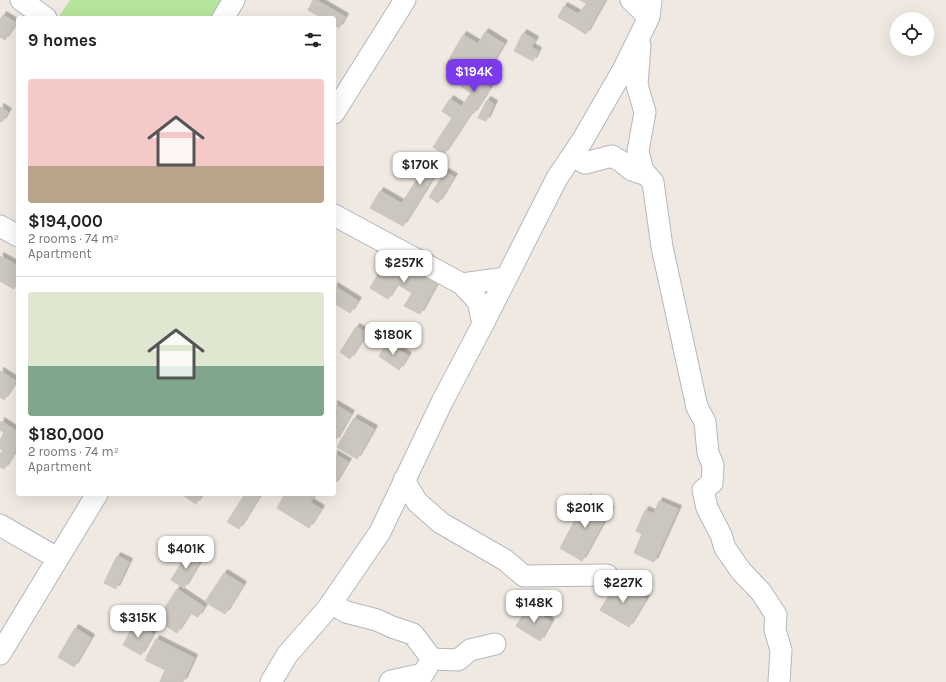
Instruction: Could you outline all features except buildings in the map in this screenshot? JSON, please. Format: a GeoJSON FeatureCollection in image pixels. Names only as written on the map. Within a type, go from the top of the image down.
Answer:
{"type":"FeatureCollection","features":[{"type":"Feature","properties":{"kind":"street"},"geometry":{"type":"LineString","coordinates":[[21,0],[43,16]]}},
{"type":"Feature","properties":{"kind":"street"},"geometry":{"type":"LineString","coordinates":[[225,16],[234,0]]}},
{"type":"Feature","properties":{"kind":"street"},"geometry":{"type":"LineString","coordinates":[[336,110],[405,0]]}},
{"type":"Feature","properties":{"kind":"street"},"geometry":{"type":"LineString","coordinates":[[631,0],[647,17]]}},
{"type":"Feature","properties":{"kind":"street"},"geometry":{"type":"LineString","coordinates":[[272,682],[287,655],[331,603],[380,532],[442,402],[484,324],[557,178],[624,70],[647,17]]}},
{"type":"Feature","properties":{"kind":"street"},"geometry":{"type":"LineString","coordinates":[[647,17],[637,85],[645,112],[638,151],[643,172],[653,182],[662,247],[697,407],[705,422],[708,453],[714,465],[712,483],[703,490],[707,508],[721,535],[725,548],[741,571],[761,592],[776,615],[775,630],[782,650],[779,682]]}},
{"type":"Feature","properties":{"kind":"street"},"geometry":{"type":"LineString","coordinates":[[572,156],[585,163],[612,156],[632,170],[647,175]]}},
{"type":"Feature","properties":{"kind":"street"},"geometry":{"type":"LineString","coordinates":[[336,216],[462,284],[478,301],[484,324]]}},
{"type":"Feature","properties":{"kind":"street"},"geometry":{"type":"LineString","coordinates":[[0,226],[16,235]]}},
{"type":"Feature","properties":{"kind":"street"},"geometry":{"type":"LineString","coordinates":[[462,284],[506,278]]}},
{"type":"Feature","properties":{"kind":"street"},"geometry":{"type":"LineString","coordinates":[[404,480],[417,502],[436,518],[505,560],[524,576],[607,574]]}},
{"type":"Feature","properties":{"kind":"street"},"geometry":{"type":"LineString","coordinates":[[0,654],[96,496]]}},
{"type":"Feature","properties":{"kind":"street"},"geometry":{"type":"LineString","coordinates":[[0,524],[58,558]]}},
{"type":"Feature","properties":{"kind":"street"},"geometry":{"type":"LineString","coordinates":[[331,603],[346,612],[377,620],[413,634],[432,659]]}},
{"type":"Feature","properties":{"kind":"street"},"geometry":{"type":"LineString","coordinates":[[432,659],[458,660],[470,650],[495,644]]}},
{"type":"Feature","properties":{"kind":"street"},"geometry":{"type":"LineString","coordinates":[[390,682],[391,680],[423,674],[432,659]]}},
{"type":"Feature","properties":{"kind":"green space"},"geometry":{"type":"Polygon","coordinates":[[[70,0],[229,0],[218,16],[59,16],[70,0]]]}}]}
